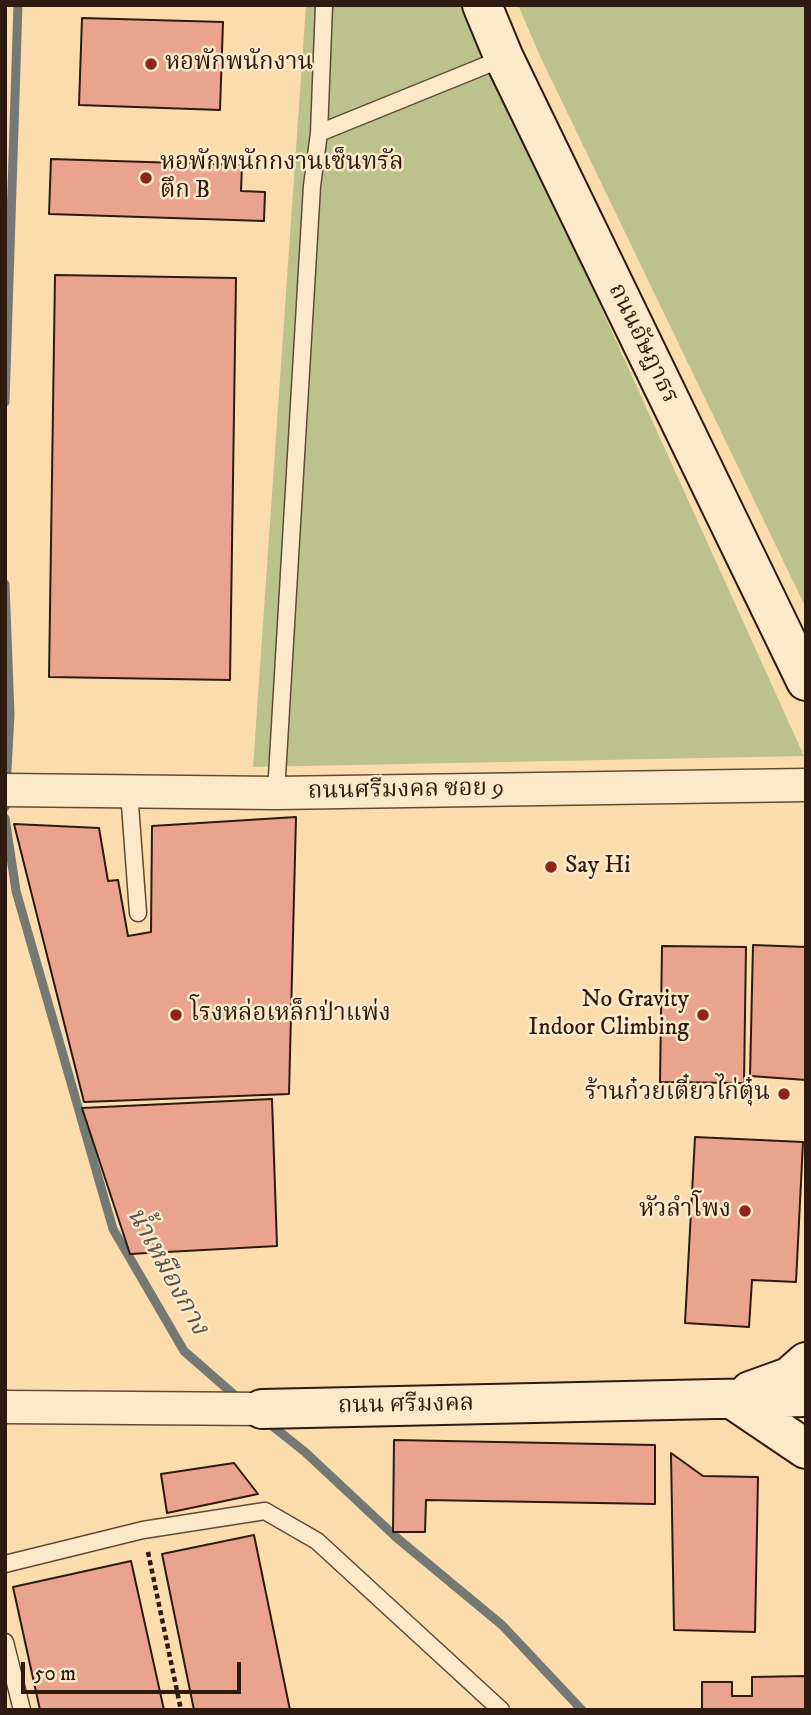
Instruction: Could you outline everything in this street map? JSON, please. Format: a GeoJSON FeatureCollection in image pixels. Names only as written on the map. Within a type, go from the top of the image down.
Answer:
{"type":"FeatureCollection","features":[{"type":"Feature","properties":{"kind":"street","name":"ถนนอัษฎาธร"},"geometry":{"type":"LineString","coordinates":[[482,5],[504,58],[806,681]]}},
{"type":"Feature","properties":{"kind":"street","name":"ถนนศรีมงคล ซอย 9"},"geometry":{"type":"LineString","coordinates":[[15,790],[276,793],[806,785]]}},
{"type":"Feature","properties":{"kind":"street"},"geometry":{"type":"LineString","coordinates":[[732,1398],[789,1377],[806,1362]]}},
{"type":"Feature","properties":{"kind":"street","name":"ถนน ศรีมงคล"},"geometry":{"type":"LineString","coordinates":[[5,1407],[202,1411],[806,1397]]}},
{"type":"Feature","properties":{"kind":"street"},"geometry":{"type":"LineString","coordinates":[[732,1398],[806,1449]]}},
{"type":"Feature","properties":{"kind":"lane"},"geometry":{"type":"LineString","coordinates":[[276,793],[312,186],[319,133],[324,5]]}},
{"type":"Feature","properties":{"kind":"lane"},"geometry":{"type":"LineString","coordinates":[[319,133],[504,58]]}},
{"type":"Feature","properties":{"kind":"lane"},"geometry":{"type":"LineString","coordinates":[[129,791],[138,913]]}},
{"type":"Feature","properties":{"kind":"lane"},"geometry":{"type":"LineString","coordinates":[[5,1564],[143,1531],[265,1511],[317,1541],[501,1710]]}},
{"type":"Feature","properties":{"kind":"lane"},"geometry":{"type":"LineString","coordinates":[[5,1642],[22,1710]]}},
{"type":"Feature","properties":{"kind":"path"},"geometry":{"type":"LineString","coordinates":[[143,1531],[181,1710]]}},
{"type":"Feature","properties":{"kind":"green space"},"geometry":{"type":"Polygon","coordinates":[[[306,5],[464,5],[804,756],[253,767],[306,5]]]}},
{"type":"Feature","properties":{"kind":"green space"},"geometry":{"type":"Polygon","coordinates":[[[518,5],[806,5],[806,608],[540,56],[518,5]]]}},
{"type":"Feature","properties":{"kind":"building","name":"หอพักพนักงาน"},"geometry":{"type":"Polygon","coordinates":[[[82,18],[223,22],[220,110],[79,105],[82,18]]]}},
{"type":"Feature","properties":{"kind":"building","name":"หอพักพนักกงานเซ็นทรัล ตึก B"},"geometry":{"type":"Polygon","coordinates":[[[51,159],[242,165],[241,191],[265,192],[264,221],[49,214],[51,159]]]}},
{"type":"Feature","properties":{"kind":"building"},"geometry":{"type":"Polygon","coordinates":[[[55,275],[236,278],[230,680],[49,677],[55,275]]]}},
{"type":"Feature","properties":{"kind":"building","name":"โรงหล่อเหล็กป่าแพ่ง"},"geometry":{"type":"Polygon","coordinates":[[[296,817],[289,1094],[84,1102],[14,824],[99,828],[108,881],[118,880],[128,936],[151,932],[152,826],[296,817]]]}},
{"type":"Feature","properties":{"kind":"building"},"geometry":{"type":"Polygon","coordinates":[[[753,945],[806,947],[806,1080],[750,1076],[753,945]]]}},
{"type":"Feature","properties":{"kind":"building","name":"No Gravity Indoor Climbing"},"geometry":{"type":"Polygon","coordinates":[[[662,946],[746,947],[744,1083],[660,1082],[662,946]]]}},
{"type":"Feature","properties":{"kind":"building"},"geometry":{"type":"Polygon","coordinates":[[[272,1099],[277,1246],[130,1254],[82,1108],[272,1099]]]}},
{"type":"Feature","properties":{"kind":"building","name":"หัวลำโพง"},"geometry":{"type":"Polygon","coordinates":[[[695,1137],[803,1142],[796,1282],[752,1280],[749,1327],[685,1323],[695,1137]]]}},
{"type":"Feature","properties":{"kind":"building"},"geometry":{"type":"Polygon","coordinates":[[[394,1440],[655,1445],[655,1504],[426,1500],[425,1532],[393,1532],[394,1440]]]}},
{"type":"Feature","properties":{"kind":"building"},"geometry":{"type":"Polygon","coordinates":[[[671,1453],[703,1476],[758,1477],[755,1632],[674,1630],[671,1453]]]}},
{"type":"Feature","properties":{"kind":"building"},"geometry":{"type":"Polygon","coordinates":[[[234,1463],[258,1494],[167,1513],[161,1474],[234,1463]]]}},
{"type":"Feature","properties":{"kind":"building"},"geometry":{"type":"Polygon","coordinates":[[[254,1535],[290,1710],[194,1710],[162,1554],[254,1535]]]}},
{"type":"Feature","properties":{"kind":"building"},"geometry":{"type":"Polygon","coordinates":[[[131,1561],[164,1710],[40,1710],[13,1587],[131,1561]]]}},
{"type":"Feature","properties":{"kind":"building"},"geometry":{"type":"Polygon","coordinates":[[[806,1676],[806,1710],[702,1710],[702,1682],[732,1682],[732,1696],[752,1696],[752,1677],[806,1676]]]}},
{"type":"Feature","properties":{"kind":"waterway","name":"น้ำเหมืองกาง"},"geometry":{"type":"LineString","coordinates":[[5,402],[18,5]]}},
{"type":"Feature","properties":{"kind":"waterway","name":"น้ำเหมืองกาง"},"geometry":{"type":"LineString","coordinates":[[5,584],[10,714],[5,807]]}},
{"type":"Feature","properties":{"kind":"waterway","name":"น้ำเหมืองกาง"},"geometry":{"type":"LineString","coordinates":[[5,818],[16,891],[113,1229],[184,1351],[239,1399]]}},
{"type":"Feature","properties":{"kind":"waterway","name":"น้ำเหมืองกาง"},"geometry":{"type":"LineString","coordinates":[[266,1421],[305,1452],[397,1538],[502,1625],[582,1710]]}},
{"type":"Feature","properties":{"kind":"place","name":"หอพักพนักงาน"},"geometry":{"type":"Point","coordinates":[151,64]}},
{"type":"Feature","properties":{"kind":"place","name":"หอพักพนักกงานเซ็นทรัล ตึก B"},"geometry":{"type":"Point","coordinates":[146,178]}},
{"type":"Feature","properties":{"kind":"place","name":"Say Hi"},"geometry":{"type":"Point","coordinates":[551,867]}},
{"type":"Feature","properties":{"kind":"place","name":"โรงหล่อเหล็กป่าแพ่ง"},"geometry":{"type":"Point","coordinates":[176,1015]}},
{"type":"Feature","properties":{"kind":"place","name":"No Gravity Indoor Climbing"},"geometry":{"type":"Point","coordinates":[703,1015]}},
{"type":"Feature","properties":{"kind":"place","name":"ร้านก๋วยเตี๋ยวไก่ตุ๋น"},"geometry":{"type":"Point","coordinates":[784,1094]}},
{"type":"Feature","properties":{"kind":"place","name":"หัวลำโพง"},"geometry":{"type":"Point","coordinates":[745,1211]}}]}
